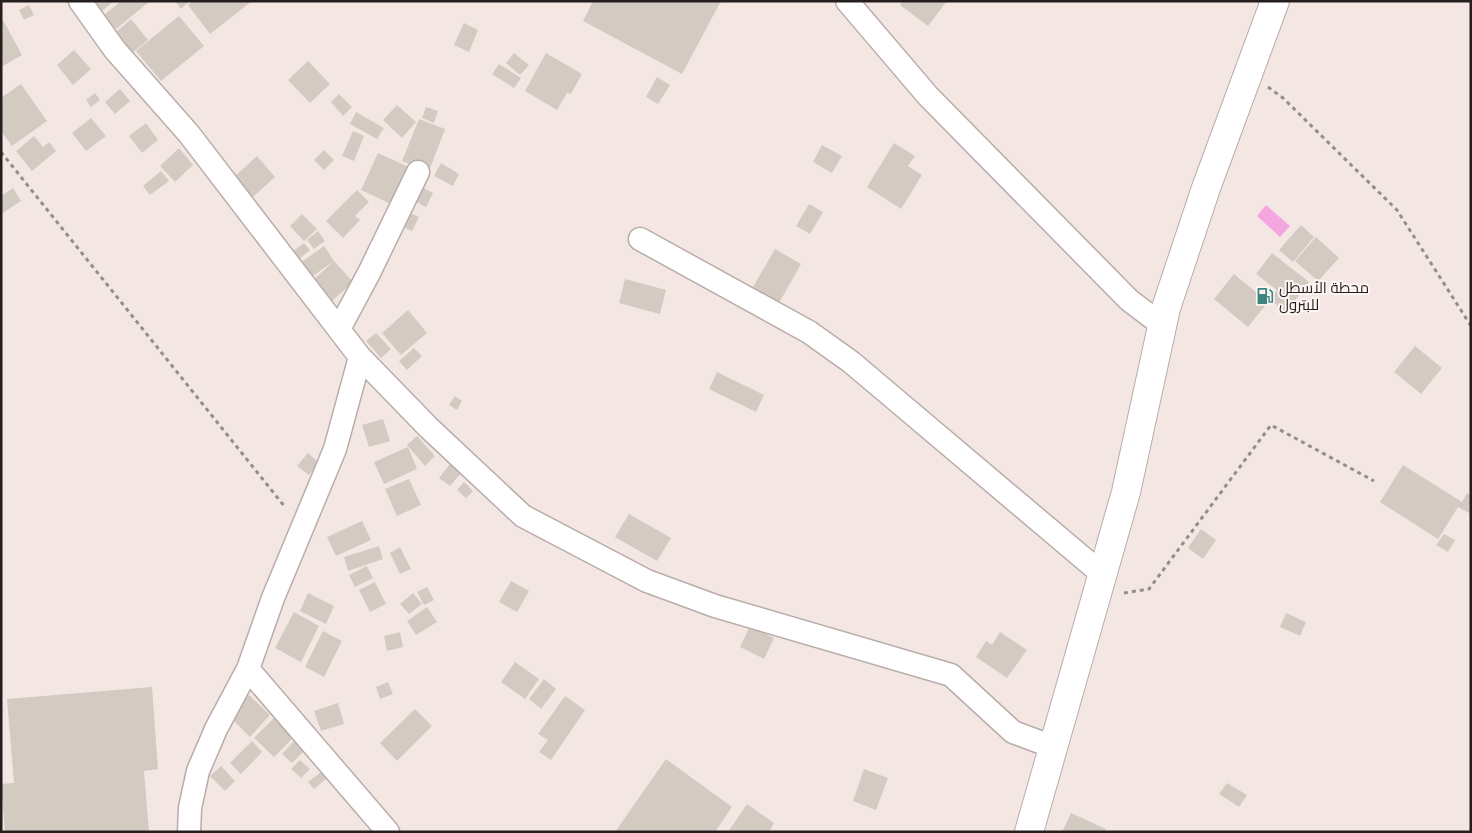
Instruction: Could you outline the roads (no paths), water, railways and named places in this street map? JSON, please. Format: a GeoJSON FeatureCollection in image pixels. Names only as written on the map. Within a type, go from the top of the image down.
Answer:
{"type":"FeatureCollection","features":[{"type":"Feature","properties":{"kind":"street"},"geometry":{"type":"LineString","coordinates":[[80,1],[115,50],[189,134],[360,357],[429,428],[523,516],[647,581],[715,606],[951,675],[1013,732],[1053,747]]}},
{"type":"Feature","properties":{"kind":"street"},"geometry":{"type":"LineString","coordinates":[[847,1],[928,96],[1129,300],[1162,325]]}},
{"type":"Feature","properties":{"kind":"street"},"geometry":{"type":"LineString","coordinates":[[1029,832],[1126,492],[1162,325],[1206,188],[1275,1]]}},
{"type":"Feature","properties":{"kind":"street"},"geometry":{"type":"LineString","coordinates":[[339,329],[369,273],[418,172]]}},
{"type":"Feature","properties":{"kind":"street"},"geometry":{"type":"LineString","coordinates":[[640,239],[809,332],[851,362],[1099,585]]}},
{"type":"Feature","properties":{"kind":"street"},"geometry":{"type":"LineString","coordinates":[[189,832],[190,808],[198,771],[216,729],[248,669],[273,598],[335,449],[360,357]]}},
{"type":"Feature","properties":{"kind":"street"},"geometry":{"type":"LineString","coordinates":[[248,669],[388,832]]}},
{"type":"Feature","properties":{"kind":"place","name":"محطة الأسطل للبترول"},"geometry":{"type":"Point","coordinates":[1265,296]}}]}
